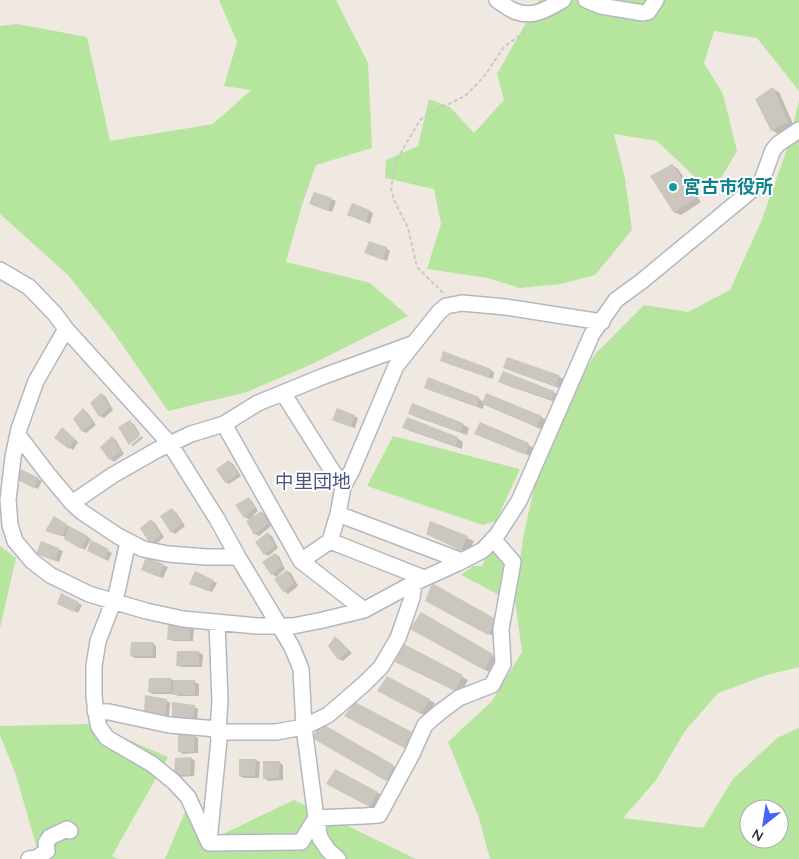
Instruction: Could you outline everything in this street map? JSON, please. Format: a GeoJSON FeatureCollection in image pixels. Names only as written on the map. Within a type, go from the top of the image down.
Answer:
{"type":"FeatureCollection","features":[{"type":"Feature","properties":{"kind":"street"},"geometry":{"type":"LineString","coordinates":[[496,0],[516,12],[527,14],[549,8],[563,0]]}},
{"type":"Feature","properties":{"kind":"street"},"geometry":{"type":"LineString","coordinates":[[586,0],[601,6],[643,13],[648,12],[656,0]]}},
{"type":"Feature","properties":{"kind":"street"},"geometry":{"type":"LineString","coordinates":[[66,329],[36,381],[12,457],[8,500],[10,525],[15,540],[32,561],[50,575],[89,594],[183,619],[280,627],[323,620],[364,610],[419,580],[483,550],[497,535],[519,501],[592,334],[616,300],[642,281],[753,189],[762,180],[773,150],[778,144],[799,130]]}},
{"type":"Feature","properties":{"kind":"street"},"geometry":{"type":"LineString","coordinates":[[0,270],[29,287],[170,444],[217,519],[238,558],[292,647],[301,669],[304,727],[320,838],[328,850],[338,859]]}},
{"type":"Feature","properties":{"kind":"street"},"geometry":{"type":"LineString","coordinates":[[301,562],[330,541],[343,487],[396,366],[412,344],[446,306],[462,303],[506,307],[602,322]]}},
{"type":"Feature","properties":{"kind":"street"},"geometry":{"type":"LineString","coordinates":[[72,503],[113,475],[191,434],[224,424],[258,403],[324,376],[412,344]]}},
{"type":"Feature","properties":{"kind":"street"},"geometry":{"type":"LineString","coordinates":[[283,393],[343,487]]}},
{"type":"Feature","properties":{"kind":"street"},"geometry":{"type":"LineString","coordinates":[[224,424],[301,562],[364,610]]}},
{"type":"Feature","properties":{"kind":"street"},"geometry":{"type":"LineString","coordinates":[[18,435],[72,503],[118,536],[143,549],[168,554],[238,558]]}},
{"type":"Feature","properties":{"kind":"street"},"geometry":{"type":"LineString","coordinates":[[331,469],[359,454]]}},
{"type":"Feature","properties":{"kind":"street"},"geometry":{"type":"LineString","coordinates":[[338,514],[462,561]]}},
{"type":"Feature","properties":{"kind":"street"},"geometry":{"type":"LineString","coordinates":[[316,818],[379,815],[412,754],[425,725],[459,698],[492,685],[503,664],[500,629],[513,562],[493,539]]}},
{"type":"Feature","properties":{"kind":"street"},"geometry":{"type":"LineString","coordinates":[[126,540],[128,546],[117,592],[98,642],[94,666],[95,711],[99,727],[107,738],[152,764],[174,782],[188,797],[209,843]]}},
{"type":"Feature","properties":{"kind":"street"},"geometry":{"type":"LineString","coordinates":[[330,541],[419,580]]}},
{"type":"Feature","properties":{"kind":"street"},"geometry":{"type":"LineString","coordinates":[[95,711],[170,725],[219,730],[276,732],[304,727],[328,715],[381,667],[398,638],[419,580]]}},
{"type":"Feature","properties":{"kind":"street"},"geometry":{"type":"LineString","coordinates":[[209,843],[219,730],[220,701],[217,622]]}},
{"type":"Feature","properties":{"kind":"street"},"geometry":{"type":"LineString","coordinates":[[209,843],[301,842],[316,818]]}},
{"type":"Feature","properties":{"kind":"street"},"geometry":{"type":"LineString","coordinates":[[29,859],[36,858],[47,852],[46,842],[50,838],[67,829],[70,831]]}},
{"type":"Feature","properties":{"kind":"path"},"geometry":{"type":"LineString","coordinates":[[453,304],[417,267],[408,228],[394,200],[392,188],[396,161],[420,120],[428,114],[465,96],[483,78],[504,48],[531,28],[549,8]]}},
{"type":"Feature","properties":{"kind":"green space"},"geometry":{"type":"Polygon","coordinates":[[[219,0],[336,0],[368,63],[372,148],[316,165],[302,205],[286,262],[370,283],[408,316],[312,364],[247,392],[168,411],[112,330],[68,275],[0,214],[0,26],[17,24],[87,37],[110,141],[213,124],[251,90],[224,86],[237,42],[219,0]]]}},
{"type":"Feature","properties":{"kind":"green space"},"geometry":{"type":"Polygon","coordinates":[[[539,0],[799,0],[799,91],[757,38],[714,31],[704,63],[723,94],[737,151],[712,193],[657,141],[614,134],[625,178],[632,230],[595,275],[561,284],[520,288],[488,278],[427,269],[441,224],[434,189],[385,178],[386,160],[418,146],[429,99],[450,107],[474,133],[504,100],[497,74],[539,0]]]}},
{"type":"Feature","properties":{"kind":"green space"},"geometry":{"type":"Polygon","coordinates":[[[799,101],[799,667],[767,675],[718,693],[685,731],[656,780],[623,818],[703,828],[733,779],[777,738],[799,728],[799,859],[490,859],[479,818],[448,742],[492,701],[522,652],[515,600],[523,538],[534,488],[558,416],[596,353],[644,305],[688,312],[730,290],[761,222],[789,143],[799,101]]]}},
{"type":"Feature","properties":{"kind":"green space"},"geometry":{"type":"Polygon","coordinates":[[[393,436],[520,469],[496,521],[483,525],[367,486],[393,436]]]}},
{"type":"Feature","properties":{"kind":"green space"},"geometry":{"type":"Polygon","coordinates":[[[0,546],[16,558],[0,628],[0,546]]]}},
{"type":"Feature","properties":{"kind":"green space"},"geometry":{"type":"Polygon","coordinates":[[[490,547],[504,556],[501,596],[461,575],[473,566],[482,566],[490,547]]]}},
{"type":"Feature","properties":{"kind":"green space"},"geometry":{"type":"Polygon","coordinates":[[[92,724],[168,757],[112,856],[118,859],[40,859],[16,775],[0,735],[0,726],[92,724]]]}},
{"type":"Feature","properties":{"kind":"green space"},"geometry":{"type":"Polygon","coordinates":[[[294,800],[416,859],[165,859],[188,805],[204,843],[294,800]]]}},
{"type":"Feature","properties":{"kind":"building","name":"宮古市役所"},"geometry":{"type":"Polygon","coordinates":[[[773,87],[788,122],[771,131],[755,99],[773,87]]]}},
{"type":"Feature","properties":{"kind":"building","name":"宮古市役所"},"geometry":{"type":"Polygon","coordinates":[[[672,164],[696,198],[674,213],[650,176],[672,164]]]}},
{"type":"Feature","properties":{"kind":"building"},"geometry":{"type":"Polygon","coordinates":[[[314,192],[332,198],[328,211],[309,204],[314,192]]]}},
{"type":"Feature","properties":{"kind":"building"},"geometry":{"type":"Polygon","coordinates":[[[352,203],[370,210],[366,222],[347,215],[352,203]]]}},
{"type":"Feature","properties":{"kind":"building"},"geometry":{"type":"Polygon","coordinates":[[[369,241],[387,247],[383,260],[364,253],[369,241]]]}},
{"type":"Feature","properties":{"kind":"building"},"geometry":{"type":"Polygon","coordinates":[[[443,351],[491,369],[489,378],[440,361],[443,351]]]}},
{"type":"Feature","properties":{"kind":"building"},"geometry":{"type":"Polygon","coordinates":[[[507,357],[559,375],[556,386],[503,368],[507,357]]]}},
{"type":"Feature","properties":{"kind":"building"},"geometry":{"type":"Polygon","coordinates":[[[503,371],[554,391],[552,400],[498,382],[503,371]]]}},
{"type":"Feature","properties":{"kind":"building"},"geometry":{"type":"Polygon","coordinates":[[[428,377],[479,397],[477,406],[424,388],[428,377]]]}},
{"type":"Feature","properties":{"kind":"building"},"geometry":{"type":"Polygon","coordinates":[[[101,393],[110,407],[99,417],[90,403],[101,393]]]}},
{"type":"Feature","properties":{"kind":"building"},"geometry":{"type":"Polygon","coordinates":[[[486,393],[542,416],[536,427],[482,404],[486,393]]]}},
{"type":"Feature","properties":{"kind":"building"},"geometry":{"type":"Polygon","coordinates":[[[412,403],[463,423],[461,432],[408,414],[412,403]]]}},
{"type":"Feature","properties":{"kind":"building"},"geometry":{"type":"Polygon","coordinates":[[[83,408],[93,423],[82,432],[73,419],[83,408]]]}},
{"type":"Feature","properties":{"kind":"building"},"geometry":{"type":"Polygon","coordinates":[[[337,408],[355,415],[351,427],[332,420],[337,408]]]}},
{"type":"Feature","properties":{"kind":"building"},"geometry":{"type":"Polygon","coordinates":[[[407,417],[458,437],[456,446],[402,428],[407,417]]]}},
{"type":"Feature","properties":{"kind":"building"},"geometry":{"type":"Polygon","coordinates":[[[130,420],[140,436],[129,445],[118,427],[130,420]]]}},
{"type":"Feature","properties":{"kind":"building"},"geometry":{"type":"Polygon","coordinates":[[[480,422],[529,443],[526,455],[474,434],[480,422]]]}},
{"type":"Feature","properties":{"kind":"building"},"geometry":{"type":"Polygon","coordinates":[[[62,427],[75,439],[69,449],[54,438],[62,427]]]}},
{"type":"Feature","properties":{"kind":"building"},"geometry":{"type":"Polygon","coordinates":[[[112,436],[121,451],[109,460],[100,447],[112,436]]]}},
{"type":"Feature","properties":{"kind":"building"},"geometry":{"type":"Polygon","coordinates":[[[229,460],[238,474],[225,483],[216,469],[229,460]]]}},
{"type":"Feature","properties":{"kind":"building"},"geometry":{"type":"Polygon","coordinates":[[[21,469],[39,478],[34,488],[17,480],[21,469]]]}},
{"type":"Feature","properties":{"kind":"building"},"geometry":{"type":"Polygon","coordinates":[[[249,497],[255,508],[244,518],[235,505],[249,497]]]}},
{"type":"Feature","properties":{"kind":"building"},"geometry":{"type":"Polygon","coordinates":[[[172,508],[182,523],[171,533],[160,516],[172,508]]]}},
{"type":"Feature","properties":{"kind":"building"},"geometry":{"type":"Polygon","coordinates":[[[261,511],[268,523],[254,535],[246,521],[261,511]]]}},
{"type":"Feature","properties":{"kind":"building"},"geometry":{"type":"Polygon","coordinates":[[[54,516],[67,524],[62,536],[45,531],[54,516]]]}},
{"type":"Feature","properties":{"kind":"building"},"geometry":{"type":"Polygon","coordinates":[[[151,519],[161,535],[150,544],[140,528],[151,519]]]}},
{"type":"Feature","properties":{"kind":"building"},"geometry":{"type":"Polygon","coordinates":[[[430,521],[468,536],[461,551],[426,534],[430,521]]]}},
{"type":"Feature","properties":{"kind":"building"},"geometry":{"type":"Polygon","coordinates":[[[69,526],[88,536],[81,549],[64,539],[69,526]]]}},
{"type":"Feature","properties":{"kind":"building"},"geometry":{"type":"Polygon","coordinates":[[[268,532],[275,546],[264,555],[255,542],[268,532]]]}},
{"type":"Feature","properties":{"kind":"building"},"geometry":{"type":"Polygon","coordinates":[[[91,540],[109,549],[104,559],[87,551],[91,540]]]}},
{"type":"Feature","properties":{"kind":"building"},"geometry":{"type":"Polygon","coordinates":[[[41,541],[59,548],[55,561],[36,554],[41,541]]]}},
{"type":"Feature","properties":{"kind":"building"},"geometry":{"type":"Polygon","coordinates":[[[275,553],[282,566],[271,575],[262,562],[275,553]]]}},
{"type":"Feature","properties":{"kind":"building"},"geometry":{"type":"Polygon","coordinates":[[[146,557],[164,564],[159,577],[141,570],[146,557]]]}},
{"type":"Feature","properties":{"kind":"building"},"geometry":{"type":"Polygon","coordinates":[[[287,570],[294,583],[283,592],[274,579],[287,570]]]}},
{"type":"Feature","properties":{"kind":"building"},"geometry":{"type":"Polygon","coordinates":[[[195,571],[214,580],[208,591],[189,584],[195,571]]]}},
{"type":"Feature","properties":{"kind":"building"},"geometry":{"type":"Polygon","coordinates":[[[432,583],[496,619],[488,635],[425,601],[432,583]]]}},
{"type":"Feature","properties":{"kind":"building"},"geometry":{"type":"Polygon","coordinates":[[[61,593],[79,602],[74,612],[57,604],[61,593]]]}},
{"type":"Feature","properties":{"kind":"building"},"geometry":{"type":"Polygon","coordinates":[[[421,612],[493,654],[484,670],[410,629],[421,612]]]}},
{"type":"Feature","properties":{"kind":"building"},"geometry":{"type":"Polygon","coordinates":[[[168,625],[190,626],[190,640],[167,640],[168,625]]]}},
{"type":"Feature","properties":{"kind":"building"},"geometry":{"type":"Polygon","coordinates":[[[335,636],[349,651],[338,660],[328,646],[335,636]]]}},
{"type":"Feature","properties":{"kind":"building"},"geometry":{"type":"Polygon","coordinates":[[[131,642],[153,642],[153,656],[130,656],[131,642]]]}},
{"type":"Feature","properties":{"kind":"building"},"geometry":{"type":"Polygon","coordinates":[[[404,644],[463,675],[455,691],[395,662],[404,644]]]}},
{"type":"Feature","properties":{"kind":"building"},"geometry":{"type":"Polygon","coordinates":[[[177,651],[199,651],[199,665],[176,666],[177,651]]]}},
{"type":"Feature","properties":{"kind":"building"},"geometry":{"type":"Polygon","coordinates":[[[387,676],[430,699],[421,714],[377,691],[387,676]]]}},
{"type":"Feature","properties":{"kind":"building"},"geometry":{"type":"Polygon","coordinates":[[[149,678],[171,678],[171,692],[148,692],[149,678]]]}},
{"type":"Feature","properties":{"kind":"building"},"geometry":{"type":"Polygon","coordinates":[[[173,680],[195,680],[195,695],[173,695],[173,680]]]}},
{"type":"Feature","properties":{"kind":"building"},"geometry":{"type":"Polygon","coordinates":[[[145,695],[167,699],[165,717],[144,713],[145,695]]]}},
{"type":"Feature","properties":{"kind":"building"},"geometry":{"type":"Polygon","coordinates":[[[172,702],[195,705],[193,720],[172,719],[172,702]]]}},
{"type":"Feature","properties":{"kind":"building"},"geometry":{"type":"Polygon","coordinates":[[[355,702],[414,733],[406,749],[344,716],[355,702]]]}},
{"type":"Feature","properties":{"kind":"building"},"geometry":{"type":"Polygon","coordinates":[[[321,723],[394,765],[386,781],[312,738],[321,723]]]}},
{"type":"Feature","properties":{"kind":"building"},"geometry":{"type":"Polygon","coordinates":[[[195,734],[194,752],[178,752],[178,735],[195,734]]]}},
{"type":"Feature","properties":{"kind":"building"},"geometry":{"type":"Polygon","coordinates":[[[191,757],[190,775],[174,775],[175,758],[191,757]]]}},
{"type":"Feature","properties":{"kind":"building"},"geometry":{"type":"Polygon","coordinates":[[[239,759],[256,759],[255,776],[239,776],[239,759]]]}},
{"type":"Feature","properties":{"kind":"building"},"geometry":{"type":"Polygon","coordinates":[[[263,761],[280,761],[279,778],[263,779],[263,761]]]}},
{"type":"Feature","properties":{"kind":"building"},"geometry":{"type":"Polygon","coordinates":[[[335,769],[378,792],[370,807],[326,784],[335,769]]]}},
{"type":"Feature","properties":{"kind":"place","name":"宮古市役所"},"geometry":{"type":"Point","coordinates":[673,187]}},
{"type":"Feature","properties":{"kind":"district","name":"中里団地"},"geometry":{"type":"Point","coordinates":[313,481]}}]}
